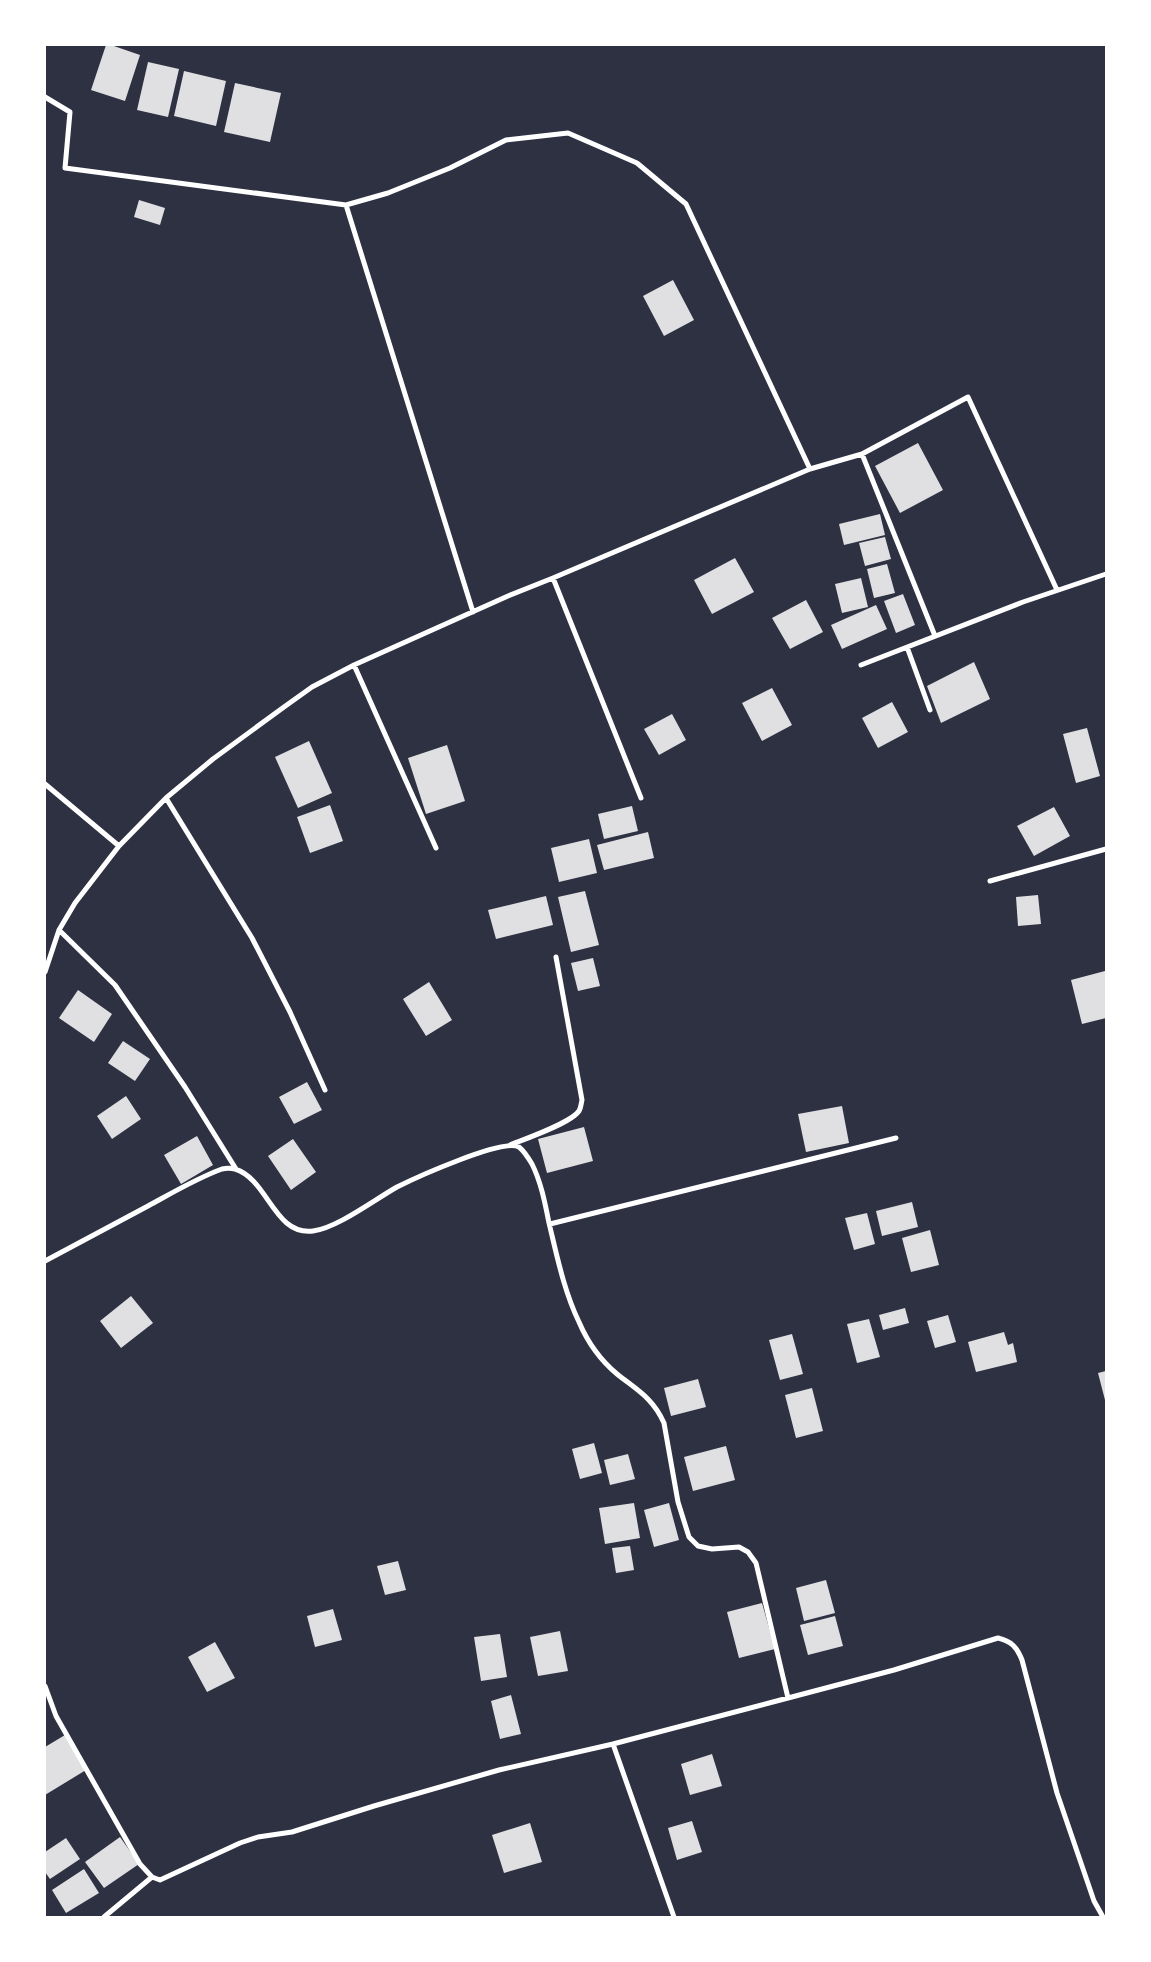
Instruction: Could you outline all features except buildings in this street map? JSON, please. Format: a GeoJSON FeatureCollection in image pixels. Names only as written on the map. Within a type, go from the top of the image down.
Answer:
{"type":"FeatureCollection","features":[{"type":"Feature","properties":{"kind":"street"},"geometry":{"type":"LineString","coordinates":[[45,97],[70,112],[65,168],[346,205],[388,193],[441,171],[506,140],[568,133],[637,163],[686,204],[810,469]]}},
{"type":"Feature","properties":{"kind":"street"},"geometry":{"type":"LineString","coordinates":[[346,205],[473,612]]}},
{"type":"Feature","properties":{"kind":"street"},"geometry":{"type":"LineString","coordinates":[[45,972],[59,930],[75,903],[119,846],[166,798],[213,759],[312,687],[354,665],[473,612],[810,469],[862,454],[968,396],[1057,590]]}},
{"type":"Feature","properties":{"kind":"street"},"geometry":{"type":"LineString","coordinates":[[862,454],[935,636]]}},
{"type":"Feature","properties":{"kind":"street"},"geometry":{"type":"LineString","coordinates":[[861,665],[1057,590],[1106,574]]}},
{"type":"Feature","properties":{"kind":"street"},"geometry":{"type":"LineString","coordinates":[[553,578],[641,798]]}},
{"type":"Feature","properties":{"kind":"street"},"geometry":{"type":"LineString","coordinates":[[907,647],[930,710]]}},
{"type":"Feature","properties":{"kind":"street"},"geometry":{"type":"LineString","coordinates":[[354,665],[436,848]]}},
{"type":"Feature","properties":{"kind":"street"},"geometry":{"type":"LineString","coordinates":[[45,784],[119,846]]}},
{"type":"Feature","properties":{"kind":"street"},"geometry":{"type":"LineString","coordinates":[[166,798],[252,938],[290,1012],[325,1090]]}},
{"type":"Feature","properties":{"kind":"street"},"geometry":{"type":"LineString","coordinates":[[990,881],[1106,849]]}},
{"type":"Feature","properties":{"kind":"street"},"geometry":{"type":"LineString","coordinates":[[59,930],[115,985],[185,1087],[236,1169],[249,1178],[284,1220],[300,1231],[309,1232],[332,1226],[390,1191],[416,1178],[482,1152],[510,1146],[565,1122],[581,1110],[582,1100],[556,957]]}},
{"type":"Feature","properties":{"kind":"street"},"geometry":{"type":"LineString","coordinates":[[550,1224],[896,1138]]}},
{"type":"Feature","properties":{"kind":"street"},"geometry":{"type":"LineString","coordinates":[[510,1146],[519,1147],[533,1166],[544,1197],[568,1298],[588,1343],[606,1364],[652,1401],[659,1411],[664,1423],[678,1502],[689,1537],[698,1546],[712,1549],[739,1547],[748,1552],[756,1563],[788,1698]]}},
{"type":"Feature","properties":{"kind":"street"},"geometry":{"type":"LineString","coordinates":[[45,1260],[207,1176],[225,1168],[236,1169]]}},
{"type":"Feature","properties":{"kind":"street"},"geometry":{"type":"LineString","coordinates":[[45,1686],[56,1716],[140,1864],[152,1877],[160,1880],[240,1843],[258,1837],[292,1832],[499,1770],[613,1744],[788,1698],[902,1667],[998,1638],[1007,1640],[1018,1649],[1059,1801],[1094,1901],[1103,1917]]}},
{"type":"Feature","properties":{"kind":"street"},"geometry":{"type":"LineString","coordinates":[[613,1744],[674,1917]]}},
{"type":"Feature","properties":{"kind":"street"},"geometry":{"type":"LineString","coordinates":[[104,1917],[152,1877]]}}]}
